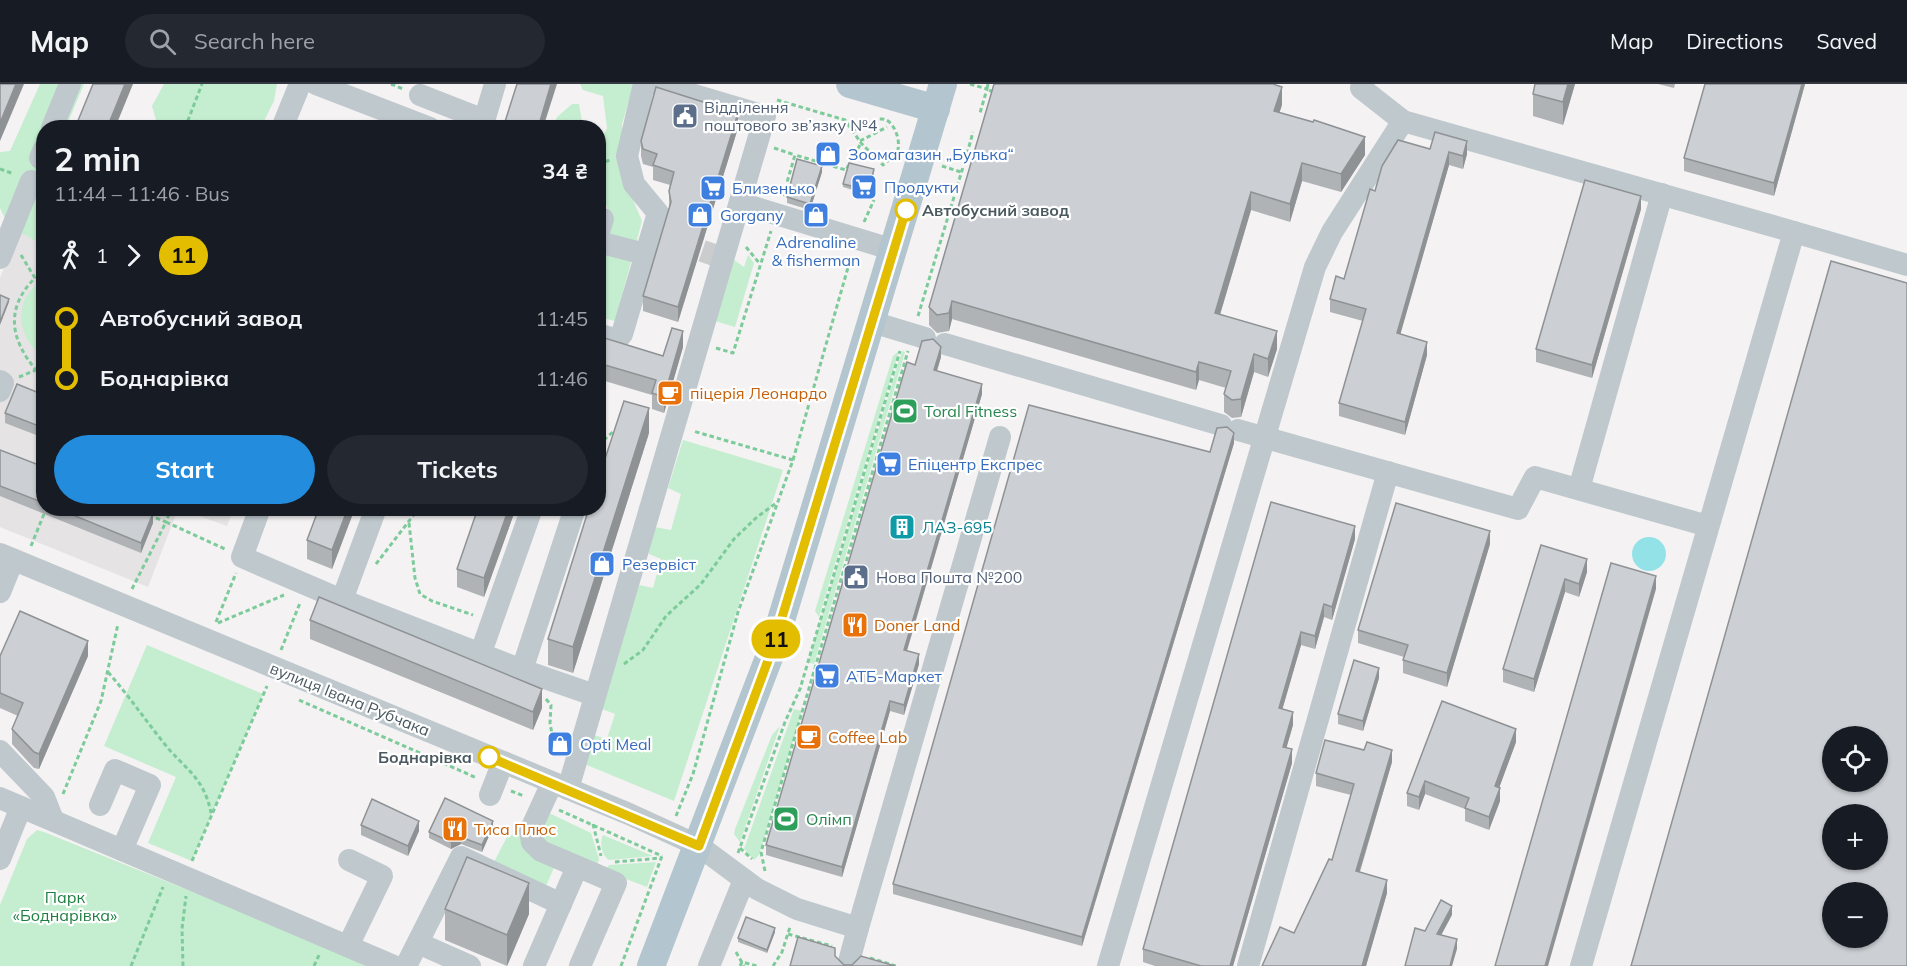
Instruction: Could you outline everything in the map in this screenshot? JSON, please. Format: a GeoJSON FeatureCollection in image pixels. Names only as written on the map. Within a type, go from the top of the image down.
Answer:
{"type":"FeatureCollection","features":[{"type":"Feature","properties":{"kind":"main road"},"geometry":{"type":"LineString","coordinates":[[651,966],[699,846],[773,647],[940,96],[850,84]]}},
{"type":"Feature","properties":{"kind":"street"},"geometry":{"type":"LineString","coordinates":[[55,120],[70,84]]}},
{"type":"Feature","properties":{"kind":"street"},"geometry":{"type":"LineString","coordinates":[[285,120],[300,84]]}},
{"type":"Feature","properties":{"kind":"street"},"geometry":{"type":"LineString","coordinates":[[316,84],[409,120]]}},
{"type":"Feature","properties":{"kind":"street"},"geometry":{"type":"LineString","coordinates":[[484,120],[495,84]]}},
{"type":"Feature","properties":{"kind":"street"},"geometry":{"type":"LineString","coordinates":[[606,337],[617,340],[622,334],[658,213],[634,184],[627,156],[644,84]]}},
{"type":"Feature","properties":{"kind":"street"},"geometry":{"type":"LineString","coordinates":[[580,966],[616,883],[600,869],[577,867],[541,851],[532,842],[530,831],[559,794],[594,695],[765,116],[657,84]]}},
{"type":"Feature","properties":{"kind":"street"},"geometry":{"type":"LineString","coordinates":[[1361,88],[1403,121],[1907,265]]}},
{"type":"Feature","properties":{"kind":"street"},"geometry":{"type":"LineString","coordinates":[[420,95],[474,120]]}},
{"type":"Feature","properties":{"kind":"street"},"geometry":{"type":"LineString","coordinates":[[1108,966],[1315,267],[1332,232],[1403,121]]}},
{"type":"Feature","properties":{"kind":"street"},"geometry":{"type":"LineString","coordinates":[[0,258],[31,181]]}},
{"type":"Feature","properties":{"kind":"street"},"geometry":{"type":"LineString","coordinates":[[1579,489],[1662,194]]}},
{"type":"Feature","properties":{"kind":"street"},"geometry":{"type":"LineString","coordinates":[[740,203],[894,250]]}},
{"type":"Feature","properties":{"kind":"street"},"geometry":{"type":"LineString","coordinates":[[1581,966],[1794,232]]}},
{"type":"Feature","properties":{"kind":"street"},"geometry":{"type":"LineString","coordinates":[[606,244],[645,254]]}},
{"type":"Feature","properties":{"kind":"street"},"geometry":{"type":"LineString","coordinates":[[872,322],[1518,509],[1535,477],[1708,526]]}},
{"type":"Feature","properties":{"kind":"street"},"geometry":{"type":"LineString","coordinates":[[848,965],[1000,437]]}},
{"type":"Feature","properties":{"kind":"street"},"geometry":{"type":"LineString","coordinates":[[1248,966],[1388,472]]}},
{"type":"Feature","properties":{"kind":"street"},"geometry":{"type":"LineString","coordinates":[[257,516],[242,557],[308,585],[346,590],[480,655],[594,695]]}},
{"type":"Feature","properties":{"kind":"street"},"geometry":{"type":"LineString","coordinates":[[346,590],[373,516]]}},
{"type":"Feature","properties":{"kind":"street"},"geometry":{"type":"LineString","coordinates":[[480,655],[529,516]]}},
{"type":"Feature","properties":{"kind":"street"},"geometry":{"type":"LineString","coordinates":[[522,670],[571,516]]}},
{"type":"Feature","properties":{"kind":"street"},"geometry":{"type":"LineString","coordinates":[[0,592],[14,554]]}},
{"type":"Feature","properties":{"kind":"street","name":"вулиця Івана Рубчака"},"geometry":{"type":"LineString","coordinates":[[14,554],[503,762],[559,794],[699,846],[757,889],[796,909],[858,928]]}},
{"type":"Feature","properties":{"kind":"street"},"geometry":{"type":"LineString","coordinates":[[0,751],[44,797],[53,820]]}},
{"type":"Feature","properties":{"kind":"street"},"geometry":{"type":"LineString","coordinates":[[490,795],[503,762]]}},
{"type":"Feature","properties":{"kind":"street"},"geometry":{"type":"LineString","coordinates":[[100,806],[115,770],[150,785],[122,850]]}},
{"type":"Feature","properties":{"kind":"street"},"geometry":{"type":"LineString","coordinates":[[0,798],[394,966]]}},
{"type":"Feature","properties":{"kind":"street"},"geometry":{"type":"LineString","coordinates":[[0,859],[21,807]]}},
{"type":"Feature","properties":{"kind":"street"},"geometry":{"type":"LineString","coordinates":[[406,966],[461,857],[561,904]]}},
{"type":"Feature","properties":{"kind":"street"},"geometry":{"type":"LineString","coordinates":[[348,946],[381,876],[349,860]]}},
{"type":"Feature","properties":{"kind":"street"},"geometry":{"type":"LineString","coordinates":[[534,966],[577,867]]}},
{"type":"Feature","properties":{"kind":"street"},"geometry":{"type":"LineString","coordinates":[[709,966],[744,880]]}},
{"type":"Feature","properties":{"kind":"street"},"geometry":{"type":"LineString","coordinates":[[418,943],[470,966]]}},
{"type":"Feature","properties":{"kind":"path"},"geometry":{"type":"LineString","coordinates":[[188,120],[202,84]]}},
{"type":"Feature","properties":{"kind":"path"},"geometry":{"type":"LineString","coordinates":[[970,84],[994,92],[991,103]]}},
{"type":"Feature","properties":{"kind":"path"},"geometry":{"type":"LineString","coordinates":[[980,113],[988,84]]}},
{"type":"Feature","properties":{"kind":"path"},"geometry":{"type":"LineString","coordinates":[[771,98],[845,120],[854,130],[860,142],[883,165],[896,154],[899,143],[891,124],[885,120],[880,118],[854,130]]}},
{"type":"Feature","properties":{"kind":"path"},"geometry":{"type":"LineString","coordinates":[[774,148],[846,170],[860,142],[886,127]]}},
{"type":"Feature","properties":{"kind":"path"},"geometry":{"type":"LineString","coordinates":[[765,871],[761,852],[808,691],[922,337],[961,172],[973,132]]}},
{"type":"Feature","properties":{"kind":"path"},"geometry":{"type":"LineString","coordinates":[[967,154],[975,157],[978,146]]}},
{"type":"Feature","properties":{"kind":"path"},"geometry":{"type":"LineString","coordinates":[[698,342],[733,353],[795,155]]}},
{"type":"Feature","properties":{"kind":"path"},"geometry":{"type":"LineString","coordinates":[[942,166],[961,172]]}},
{"type":"Feature","properties":{"kind":"path"},"geometry":{"type":"LineString","coordinates":[[676,817],[693,774],[738,612],[775,504],[793,460],[856,238],[874,200]]}},
{"type":"Feature","properties":{"kind":"path"},"geometry":{"type":"LineString","coordinates":[[1,385],[36,370],[25,356],[16,338],[15,313],[21,292],[35,278]]}},
{"type":"Feature","properties":{"kind":"path"},"geometry":{"type":"LineString","coordinates":[[740,848],[785,722],[800,689],[922,337]]}},
{"type":"Feature","properties":{"kind":"path"},"geometry":{"type":"LineString","coordinates":[[606,438],[617,425]]}},
{"type":"Feature","properties":{"kind":"path"},"geometry":{"type":"LineString","coordinates":[[675,426],[793,460]]}},
{"type":"Feature","properties":{"kind":"path"},"geometry":{"type":"LineString","coordinates":[[601,670],[618,668],[643,650],[666,616],[700,584],[734,539],[775,504]]}},
{"type":"Feature","properties":{"kind":"path"},"geometry":{"type":"LineString","coordinates":[[14,554],[42,516]]}},
{"type":"Feature","properties":{"kind":"path"},"geometry":{"type":"LineString","coordinates":[[151,516],[242,557],[215,624],[308,585]]}},
{"type":"Feature","properties":{"kind":"path"},"geometry":{"type":"LineString","coordinates":[[132,589],[168,516]]}},
{"type":"Feature","properties":{"kind":"path"},"geometry":{"type":"LineString","coordinates":[[346,590],[381,561],[413,516]]}},
{"type":"Feature","properties":{"kind":"path"},"geometry":{"type":"LineString","coordinates":[[409,523],[415,578],[420,594],[463,613],[494,617]]}},
{"type":"Feature","properties":{"kind":"path"},"geometry":{"type":"LineString","coordinates":[[281,651],[308,585]]}},
{"type":"Feature","properties":{"kind":"path"},"geometry":{"type":"LineString","coordinates":[[53,820],[100,701],[119,620]]}},
{"type":"Feature","properties":{"kind":"path"},"geometry":{"type":"LineString","coordinates":[[107,671],[142,711],[165,744],[199,780],[208,795],[212,814]]}},
{"type":"Feature","properties":{"kind":"path"},"geometry":{"type":"LineString","coordinates":[[131,966],[170,869],[192,861],[267,686]]}},
{"type":"Feature","properties":{"kind":"path"},"geometry":{"type":"LineString","coordinates":[[800,689],[808,691]]}},
{"type":"Feature","properties":{"kind":"path"},"geometry":{"type":"LineString","coordinates":[[544,697],[551,705],[550,724],[557,758]]}},
{"type":"Feature","properties":{"kind":"path"},"geometry":{"type":"LineString","coordinates":[[559,794],[593,825],[662,855]]}},
{"type":"Feature","properties":{"kind":"path"},"geometry":{"type":"LineString","coordinates":[[593,825],[600,869],[662,855]]}},
{"type":"Feature","properties":{"kind":"path"},"geometry":{"type":"LineString","coordinates":[[622,837],[624,832]]}},
{"type":"Feature","properties":{"kind":"path"},"geometry":{"type":"LineString","coordinates":[[621,966],[662,855]]}},
{"type":"Feature","properties":{"kind":"path"},"geometry":{"type":"LineString","coordinates":[[183,966],[182,920],[191,879]]}},
{"type":"Feature","properties":{"kind":"path"},"geometry":{"type":"LineString","coordinates":[[773,966],[782,952],[796,909]]}},
{"type":"Feature","properties":{"kind":"path"},"geometry":{"type":"LineString","coordinates":[[740,966],[742,962],[757,966]]}},
{"type":"Feature","properties":{"kind":"shaded area"},"geometry":{"type":"Polygon","coordinates":[[[21,225],[36,231],[36,516],[175,516],[148,587],[0,527],[0,278],[21,225]]]}},
{"type":"Feature","properties":{"kind":"shaded area"},"geometry":{"type":"Polygon","coordinates":[[[199,516],[231,516],[227,526],[199,516]]]}},
{"type":"Feature","properties":{"kind":"green space"},"geometry":{"type":"Polygon","coordinates":[[[40,84],[84,84],[69,120],[36,120],[36,241],[8,225],[0,208],[0,152],[10,151],[40,84]]]}},
{"type":"Feature","properties":{"kind":"green space"},"geometry":{"type":"Polygon","coordinates":[[[164,84],[277,84],[274,101],[264,120],[156,120],[152,106],[164,84]]]}},
{"type":"Feature","properties":{"kind":"green space"},"geometry":{"type":"Polygon","coordinates":[[[580,84],[634,84],[622,124],[622,174],[642,221],[615,321],[606,319],[607,128],[603,96],[583,90],[580,84]]]}},
{"type":"Feature","properties":{"kind":"green space"},"geometry":{"type":"Polygon","coordinates":[[[572,104],[579,104],[582,120],[556,120],[572,104]]]}},
{"type":"Feature","properties":{"kind":"green space"},"geometry":{"type":"Polygon","coordinates":[[[748,255],[754,263],[735,327],[715,321],[734,260],[744,267],[748,255]]]}},
{"type":"Feature","properties":{"kind":"green space"},"geometry":{"type":"Polygon","coordinates":[[[36,286],[36,351],[27,339],[21,318],[26,297],[36,286]]]}},
{"type":"Feature","properties":{"kind":"green space"},"geometry":{"type":"Polygon","coordinates":[[[899,351],[819,617],[815,611],[893,356],[899,351]]]}},
{"type":"Feature","properties":{"kind":"green space"},"geometry":{"type":"Polygon","coordinates":[[[902,351],[905,352],[814,664],[808,662],[902,351]]]}},
{"type":"Feature","properties":{"kind":"green space"},"geometry":{"type":"Polygon","coordinates":[[[683,440],[783,470],[674,801],[582,763],[593,735],[607,739],[615,714],[602,709],[639,585],[653,588],[661,559],[649,554],[648,551],[655,527],[671,530],[681,494],[668,488],[683,440]]]}},
{"type":"Feature","properties":{"kind":"green space"},"geometry":{"type":"Polygon","coordinates":[[[147,645],[263,694],[192,861],[148,843],[176,777],[104,746],[147,645]]]}},
{"type":"Feature","properties":{"kind":"green space"},"geometry":{"type":"Polygon","coordinates":[[[794,709],[802,711],[759,855],[754,860],[744,849],[794,709]]]}},
{"type":"Feature","properties":{"kind":"green space"},"geometry":{"type":"Polygon","coordinates":[[[780,726],[740,842],[734,834],[735,829],[772,735],[780,726]]]}},
{"type":"Feature","properties":{"kind":"green space"},"geometry":{"type":"Polygon","coordinates":[[[549,813],[591,833],[599,859],[596,868],[540,844],[544,814],[549,813]]]}},
{"type":"Feature","properties":{"kind":"green space","name":"Парк «Боднарівка»"},"geometry":{"type":"Polygon","coordinates":[[[37,830],[376,966],[0,966],[0,905],[27,839],[37,830]]]}},
{"type":"Feature","properties":{"kind":"green space"},"geometry":{"type":"Polygon","coordinates":[[[508,835],[523,836],[556,863],[546,886],[494,862],[508,835]]]}},
{"type":"Feature","properties":{"kind":"green space"},"geometry":{"type":"Polygon","coordinates":[[[603,835],[653,856],[609,860],[602,849],[603,835]]]}},
{"type":"Feature","properties":{"kind":"green space"},"geometry":{"type":"Polygon","coordinates":[[[656,862],[647,887],[605,871],[609,865],[656,862]]]}},
{"type":"Feature","properties":{"kind":"water"},"geometry":{"type":"Polygon","coordinates":[[[1649,537],[1661,542],[1666,554],[1661,566],[1649,571],[1637,566],[1632,554],[1637,542],[1649,537]]]}},
{"type":"Feature","properties":{"kind":"building"},"geometry":{"type":"Polygon","coordinates":[[[0,84],[16,84],[0,123],[0,84]]]}},
{"type":"Feature","properties":{"kind":"building"},"geometry":{"type":"Polygon","coordinates":[[[93,84],[125,84],[110,120],[78,120],[93,84]]]}},
{"type":"Feature","properties":{"kind":"building"},"geometry":{"type":"Polygon","coordinates":[[[517,84],[551,84],[540,120],[506,120],[517,84]]]}},
{"type":"Feature","properties":{"kind":"building"},"geometry":{"type":"Polygon","coordinates":[[[994,84],[1273,84],[1282,87],[1274,111],[1313,122],[1314,120],[1365,137],[1341,174],[1302,163],[1290,204],[1251,192],[1215,313],[1277,331],[1268,359],[1254,354],[1241,399],[1232,400],[1224,394],[1231,371],[1199,362],[1196,372],[952,301],[949,313],[937,315],[929,307],[994,84]]]}},
{"type":"Feature","properties":{"kind":"building"},"geometry":{"type":"Polygon","coordinates":[[[1535,84],[1568,84],[1563,102],[1533,94],[1535,84]]]}},
{"type":"Feature","properties":{"kind":"building"},"geometry":{"type":"Polygon","coordinates":[[[1705,84],[1802,84],[1774,183],[1684,158],[1705,84]]]}},
{"type":"Feature","properties":{"kind":"building"},"geometry":{"type":"Polygon","coordinates":[[[656,87],[738,113],[678,307],[643,296],[671,202],[669,191],[674,172],[653,165],[657,154],[643,149],[641,141],[656,87]]]}},
{"type":"Feature","properties":{"kind":"building"},"geometry":{"type":"Polygon","coordinates":[[[1435,132],[1467,141],[1463,156],[1449,152],[1397,333],[1427,342],[1405,422],[1339,403],[1366,309],[1330,299],[1336,276],[1344,279],[1370,189],[1375,191],[1382,166],[1398,140],[1430,149],[1435,132]]]}},
{"type":"Feature","properties":{"kind":"building"},"geometry":{"type":"Polygon","coordinates":[[[797,159],[822,166],[810,204],[787,197],[797,159]]]}},
{"type":"Feature","properties":{"kind":"building"},"geometry":{"type":"Polygon","coordinates":[[[849,163],[874,169],[869,189],[843,184],[849,163]]]}},
{"type":"Feature","properties":{"kind":"building"},"geometry":{"type":"Polygon","coordinates":[[[1585,180],[1641,196],[1592,365],[1536,349],[1585,180]]]}},
{"type":"Feature","properties":{"kind":"building"},"geometry":{"type":"Polygon","coordinates":[[[1831,261],[1907,283],[1907,966],[1631,966],[1831,261]]]}},
{"type":"Feature","properties":{"kind":"building"},"geometry":{"type":"Polygon","coordinates":[[[0,295],[9,299],[0,322],[0,295]]]}},
{"type":"Feature","properties":{"kind":"building"},"geometry":{"type":"Polygon","coordinates":[[[672,328],[683,331],[664,397],[652,393],[656,380],[606,365],[606,338],[663,356],[672,328]]]}},
{"type":"Feature","properties":{"kind":"building","name":"ЛАЗ-695"},"geometry":{"type":"Polygon","coordinates":[[[933,339],[941,347],[934,370],[982,384],[904,650],[919,654],[904,705],[890,701],[842,867],[766,845],[907,362],[915,365],[922,341],[933,339]]]}},
{"type":"Feature","properties":{"kind":"building"},"geometry":{"type":"Polygon","coordinates":[[[17,384],[36,392],[36,425],[5,413],[17,384]]]}},
{"type":"Feature","properties":{"kind":"building"},"geometry":{"type":"Polygon","coordinates":[[[624,401],[649,408],[573,647],[548,639],[586,516],[606,516],[606,456],[624,401]]]}},
{"type":"Feature","properties":{"kind":"building"},"geometry":{"type":"Polygon","coordinates":[[[1029,405],[1210,452],[1217,428],[1227,427],[1234,433],[1082,937],[893,884],[1029,405]]]}},
{"type":"Feature","properties":{"kind":"building"},"geometry":{"type":"Polygon","coordinates":[[[0,450],[36,464],[36,500],[0,486],[0,450]]]}},
{"type":"Feature","properties":{"kind":"building"},"geometry":{"type":"Polygon","coordinates":[[[1271,502],[1355,526],[1332,607],[1324,604],[1315,636],[1301,632],[1279,708],[1293,712],[1283,747],[1292,749],[1230,966],[1201,966],[1143,949],[1271,502]]]}},
{"type":"Feature","properties":{"kind":"building"},"geometry":{"type":"Polygon","coordinates":[[[1396,503],[1490,531],[1447,673],[1403,660],[1408,645],[1358,630],[1396,503]]]}},
{"type":"Feature","properties":{"kind":"building"},"geometry":{"type":"Polygon","coordinates":[[[75,516],[152,516],[141,543],[75,516]]]}},
{"type":"Feature","properties":{"kind":"building"},"geometry":{"type":"Polygon","coordinates":[[[316,516],[345,516],[332,550],[307,540],[316,516]]]}},
{"type":"Feature","properties":{"kind":"building"},"geometry":{"type":"Polygon","coordinates":[[[475,516],[506,516],[484,578],[457,569],[475,516]]]}},
{"type":"Feature","properties":{"kind":"building"},"geometry":{"type":"Polygon","coordinates":[[[1541,545],[1587,559],[1579,584],[1565,579],[1534,679],[1503,669],[1541,545]]]}},
{"type":"Feature","properties":{"kind":"building"},"geometry":{"type":"Polygon","coordinates":[[[1611,563],[1656,576],[1545,966],[1495,966],[1611,563]]]}},
{"type":"Feature","properties":{"kind":"building"},"geometry":{"type":"Polygon","coordinates":[[[319,597],[542,689],[533,712],[310,620],[319,597]]]}},
{"type":"Feature","properties":{"kind":"building"},"geometry":{"type":"Polygon","coordinates":[[[20,611],[88,641],[39,754],[34,752],[12,729],[23,703],[0,693],[0,656],[20,611]]]}},
{"type":"Feature","properties":{"kind":"building"},"geometry":{"type":"Polygon","coordinates":[[[1354,660],[1379,668],[1363,721],[1338,714],[1354,660]]]}},
{"type":"Feature","properties":{"kind":"building"},"geometry":{"type":"Polygon","coordinates":[[[1442,701],[1516,729],[1495,786],[1500,788],[1489,817],[1465,808],[1469,798],[1425,781],[1419,797],[1407,793],[1442,701]]]}},
{"type":"Feature","properties":{"kind":"building"},"geometry":{"type":"Polygon","coordinates":[[[1325,740],[1364,750],[1367,742],[1392,750],[1356,871],[1387,880],[1362,966],[1262,966],[1280,927],[1294,933],[1329,859],[1332,860],[1354,784],[1316,773],[1325,740]]]}},
{"type":"Feature","properties":{"kind":"building"},"geometry":{"type":"Polygon","coordinates":[[[445,798],[493,821],[482,845],[461,837],[451,842],[429,832],[445,798]]]}},
{"type":"Feature","properties":{"kind":"building"},"geometry":{"type":"Polygon","coordinates":[[[372,799],[419,821],[408,846],[361,825],[372,799]]]}},
{"type":"Feature","properties":{"kind":"building"},"geometry":{"type":"Polygon","coordinates":[[[467,857],[529,883],[507,935],[445,909],[467,857]]]}},
{"type":"Feature","properties":{"kind":"building"},"geometry":{"type":"Polygon","coordinates":[[[1441,900],[1452,906],[1437,934],[1457,939],[1450,966],[1405,966],[1415,928],[1425,931],[1441,900]]]}},
{"type":"Feature","properties":{"kind":"building"},"geometry":{"type":"Polygon","coordinates":[[[746,917],[775,928],[767,950],[738,938],[746,917]]]}},
{"type":"Feature","properties":{"kind":"building"},"geometry":{"type":"Polygon","coordinates":[[[798,937],[835,948],[835,956],[844,965],[852,965],[861,956],[895,966],[790,966],[798,937]]]}},
{"type":"Feature","properties":{"kind":"tunnel"},"geometry":{"type":"LineString","coordinates":[[671,240],[723,258]]}},
{"type":"Feature","properties":{"kind":"bus line","name":"11"},"geometry":{"type":"LineString","coordinates":[[489,757],[629,814],[699,846],[756,698],[773,647],[906,210]]}},
{"type":"Feature","properties":{"kind":"place","name":"Відділення поштового зв’язку №4"},"geometry":{"type":"Point","coordinates":[685,116]}},
{"type":"Feature","properties":{"kind":"place","name":"Зоомагазин „Булька“"},"geometry":{"type":"Point","coordinates":[828,154]}},
{"type":"Feature","properties":{"kind":"place","name":"Продукти"},"geometry":{"type":"Point","coordinates":[864,187]}},
{"type":"Feature","properties":{"kind":"place","name":"Близенько"},"geometry":{"type":"Point","coordinates":[713,188]}},
{"type":"Feature","properties":{"kind":"place","name":"Автобусний завод"},"geometry":{"type":"Point","coordinates":[906,210]}},
{"type":"Feature","properties":{"kind":"place","name":"Gorgany"},"geometry":{"type":"Point","coordinates":[700,215]}},
{"type":"Feature","properties":{"kind":"place","name":"Adrenaline & fisherman"},"geometry":{"type":"Point","coordinates":[816,215]}},
{"type":"Feature","properties":{"kind":"place","name":"піцерія Леонардо"},"geometry":{"type":"Point","coordinates":[670,393]}},
{"type":"Feature","properties":{"kind":"place","name":"Toral Fitness"},"geometry":{"type":"Point","coordinates":[905,411]}},
{"type":"Feature","properties":{"kind":"place","name":"Епіцентр Експрес"},"geometry":{"type":"Point","coordinates":[889,464]}},
{"type":"Feature","properties":{"kind":"place","name":"ЛАЗ-695"},"geometry":{"type":"Point","coordinates":[902,527]}},
{"type":"Feature","properties":{"kind":"place","name":"Резервіст"},"geometry":{"type":"Point","coordinates":[602,564]}},
{"type":"Feature","properties":{"kind":"place","name":"Нова Пошта №200"},"geometry":{"type":"Point","coordinates":[856,577]}},
{"type":"Feature","properties":{"kind":"place","name":"Doner Land"},"geometry":{"type":"Point","coordinates":[855,625]}},
{"type":"Feature","properties":{"kind":"place","name":"АТБ-Маркет"},"geometry":{"type":"Point","coordinates":[827,676]}},
{"type":"Feature","properties":{"kind":"place","name":"Coffee Lab"},"geometry":{"type":"Point","coordinates":[809,737]}},
{"type":"Feature","properties":{"kind":"place","name":"Opti Meal"},"geometry":{"type":"Point","coordinates":[560,744]}},
{"type":"Feature","properties":{"kind":"place","name":"Боднарівка"},"geometry":{"type":"Point","coordinates":[489,757]}},
{"type":"Feature","properties":{"kind":"place","name":"Олімп"},"geometry":{"type":"Point","coordinates":[786,819]}},
{"type":"Feature","properties":{"kind":"place","name":"Тиса Плюс"},"geometry":{"type":"Point","coordinates":[455,829]}}]}
